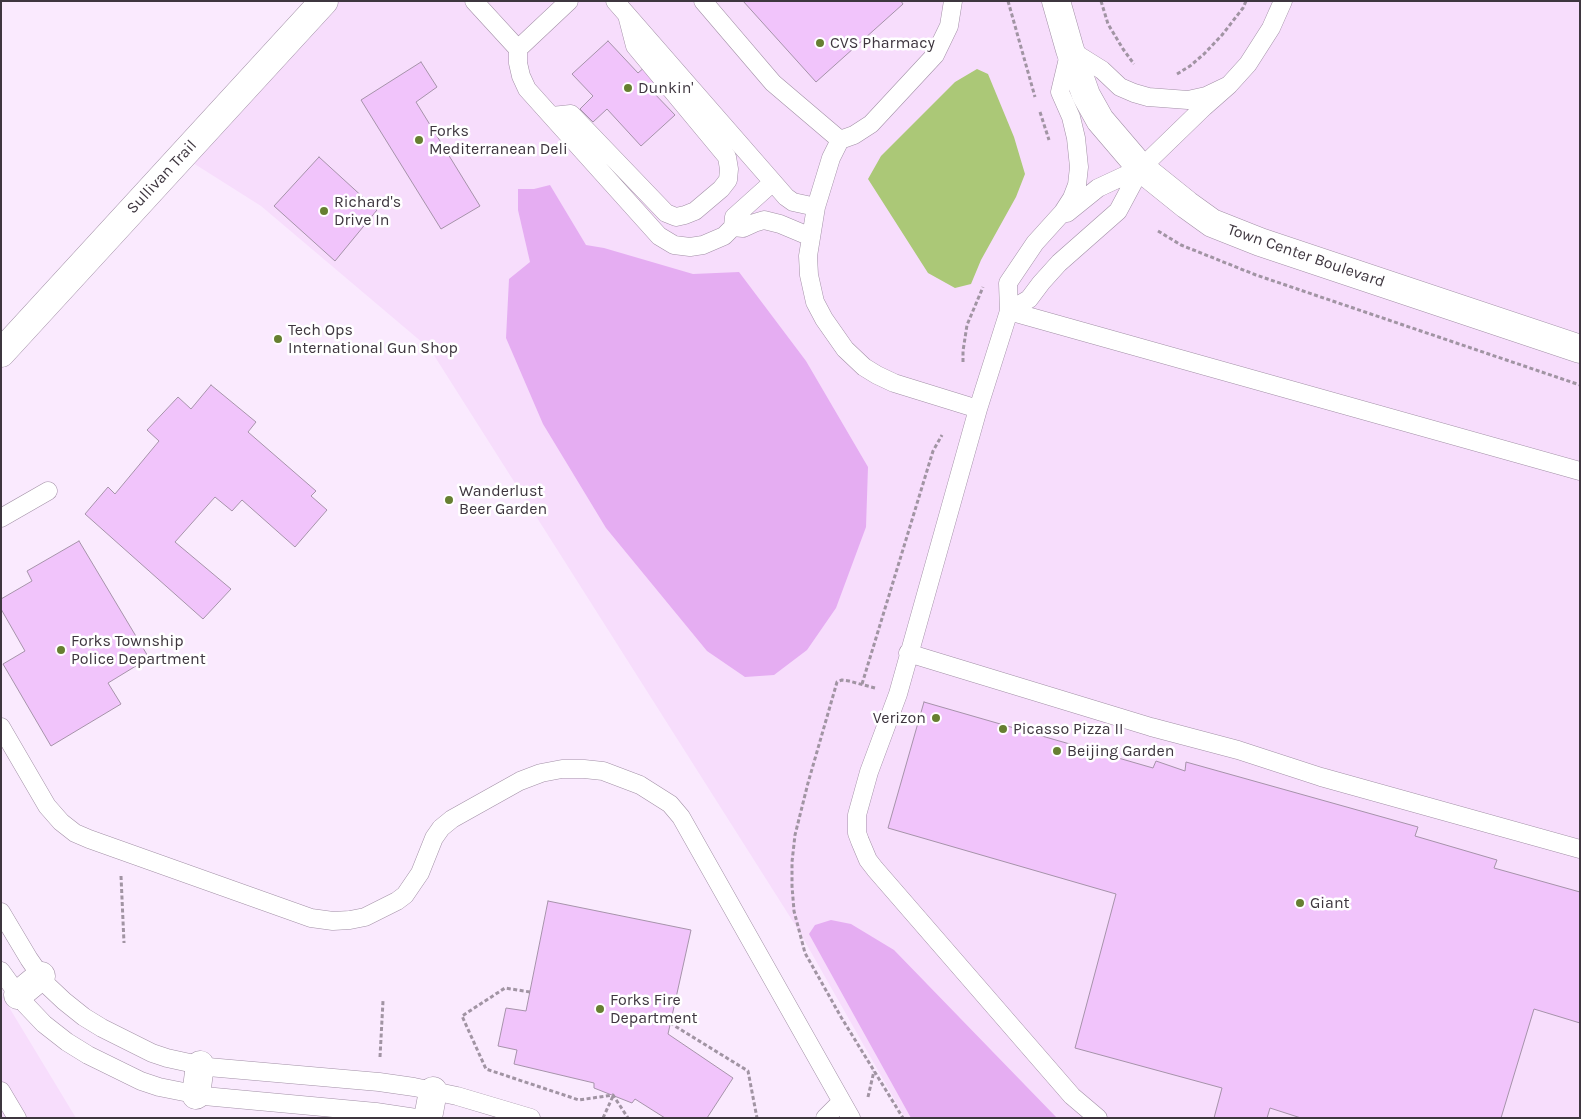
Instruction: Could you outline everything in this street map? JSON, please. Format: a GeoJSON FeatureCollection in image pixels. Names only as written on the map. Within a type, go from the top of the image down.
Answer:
{"type":"FeatureCollection","features":[{"type":"Feature","properties":{"kind":"street","name":"Sullivan Trail"},"geometry":{"type":"LineString","coordinates":[[1,353],[324,1]]}},
{"type":"Feature","properties":{"kind":"street","name":"Town Center Boulevard"},"geometry":{"type":"LineString","coordinates":[[1056,1],[1070,50],[1086,94],[1100,120],[1141,168],[1212,223],[1233,232],[1580,349]]}},
{"type":"Feature","properties":{"kind":"street"},"geometry":{"type":"LineString","coordinates":[[18,995],[41,976]]}},
{"type":"Feature","properties":{"kind":"street"},"geometry":{"type":"LineString","coordinates":[[196,1095],[200,1065]]}},
{"type":"Feature","properties":{"kind":"street"},"geometry":{"type":"LineString","coordinates":[[428,1118],[433,1091]]}},
{"type":"Feature","properties":{"kind":"lane"},"geometry":{"type":"LineString","coordinates":[[518,49],[569,1]]}},
{"type":"Feature","properties":{"kind":"lane"},"geometry":{"type":"LineString","coordinates":[[615,1],[773,182],[793,202],[816,207]]}},
{"type":"Feature","properties":{"kind":"lane"},"geometry":{"type":"LineString","coordinates":[[703,1],[773,83],[840,140]]}},
{"type":"Feature","properties":{"kind":"lane"},"geometry":{"type":"LineString","coordinates":[[954,1],[949,26],[935,55],[870,124],[854,135],[840,140],[824,177],[816,207],[808,256],[809,276],[815,302],[834,336],[854,358],[876,375],[894,383],[978,409]]}},
{"type":"Feature","properties":{"kind":"lane"},"geometry":{"type":"LineString","coordinates":[[1008,311],[1029,299],[1059,263],[1118,211],[1141,168],[1229,85],[1248,64],[1271,28],[1283,1]]}},
{"type":"Feature","properties":{"kind":"lane"},"geometry":{"type":"LineString","coordinates":[[483,4],[518,49],[518,63],[521,76],[528,89],[658,236],[674,245],[690,247],[716,240],[733,228],[744,228],[764,220],[780,224],[811,237]]}},
{"type":"Feature","properties":{"kind":"lane"},"geometry":{"type":"LineString","coordinates":[[552,116],[571,114],[666,213],[676,217],[685,216],[695,211],[721,189],[728,180],[729,169],[726,157],[635,46],[627,15]]}},
{"type":"Feature","properties":{"kind":"lane"},"geometry":{"type":"LineString","coordinates":[[1098,1118],[1072,1096],[883,879],[868,860],[864,851],[857,833],[857,815],[898,694],[978,409],[1008,311],[1008,282],[1035,243],[1053,224],[1072,198],[1077,184],[1078,152],[1071,117],[1060,92],[1070,50],[1102,70],[1120,87],[1148,97],[1188,100],[1206,96],[1229,85]]}},
{"type":"Feature","properties":{"kind":"lane"},"geometry":{"type":"LineString","coordinates":[[1053,224],[1098,188],[1141,168]]}},
{"type":"Feature","properties":{"kind":"lane"},"geometry":{"type":"LineString","coordinates":[[733,228],[734,216],[773,182]]}},
{"type":"Feature","properties":{"kind":"lane"},"geometry":{"type":"LineString","coordinates":[[1008,311],[1580,471]]}},
{"type":"Feature","properties":{"kind":"lane"},"geometry":{"type":"LineString","coordinates":[[1,518],[48,491]]}},
{"type":"Feature","properties":{"kind":"lane"},"geometry":{"type":"LineString","coordinates":[[908,653],[1151,726],[1238,750],[1321,777],[1580,849]]}},
{"type":"Feature","properties":{"kind":"lane"},"geometry":{"type":"LineString","coordinates":[[1,727],[37,790],[54,815],[75,833],[120,851],[311,918],[333,921],[366,917],[397,901],[405,895],[420,873],[434,838],[441,828],[452,819],[520,781],[541,773],[562,769],[603,771],[621,776],[656,793],[670,804],[680,817],[851,1118]]}},
{"type":"Feature","properties":{"kind":"lane"},"geometry":{"type":"LineString","coordinates":[[1,912],[28,959],[64,1002],[102,1028],[152,1053],[200,1065],[378,1082],[433,1091],[489,1104],[531,1118]]}},
{"type":"Feature","properties":{"kind":"lane"},"geometry":{"type":"LineString","coordinates":[[1,971],[25,1004],[44,1024],[67,1042],[141,1081],[196,1095],[376,1112],[416,1118]]}},
{"type":"Feature","properties":{"kind":"lane"},"geometry":{"type":"LineString","coordinates":[[1,1091],[17,1118]]}},
{"type":"Feature","properties":{"kind":"lane"},"geometry":{"type":"LineString","coordinates":[[825,1118],[841,1102]]}},
{"type":"Feature","properties":{"kind":"path"},"geometry":{"type":"LineString","coordinates":[[1008,1],[1035,97],[1051,145]]}},
{"type":"Feature","properties":{"kind":"path"},"geometry":{"type":"LineString","coordinates":[[1100,1],[1108,24],[1138,69]]}},
{"type":"Feature","properties":{"kind":"path"},"geometry":{"type":"LineString","coordinates":[[1169,76],[1176,75],[1204,54],[1222,35],[1243,8],[1246,1]]}},
{"type":"Feature","properties":{"kind":"path"},"geometry":{"type":"LineString","coordinates":[[1158,231],[1181,245],[1256,275],[1580,385]]}},
{"type":"Feature","properties":{"kind":"path"},"geometry":{"type":"LineString","coordinates":[[963,362],[967,325],[985,283]]}},
{"type":"Feature","properties":{"kind":"path"},"geometry":{"type":"LineString","coordinates":[[862,684],[933,451],[942,435]]}},
{"type":"Feature","properties":{"kind":"path"},"geometry":{"type":"LineString","coordinates":[[898,694],[842,680],[837,682],[795,835],[792,886],[794,911],[806,952],[841,1017],[904,1118]]}},
{"type":"Feature","properties":{"kind":"path"},"geometry":{"type":"LineString","coordinates":[[120,851],[124,943]]}},
{"type":"Feature","properties":{"kind":"path"},"geometry":{"type":"LineString","coordinates":[[530,992],[504,988],[462,1016],[486,1069],[579,1100],[613,1095]]}},
{"type":"Feature","properties":{"kind":"path"},"geometry":{"type":"LineString","coordinates":[[670,1023],[748,1071],[757,1118]]}},
{"type":"Feature","properties":{"kind":"path"},"geometry":{"type":"LineString","coordinates":[[867,1099],[874,1070]]}},
{"type":"Feature","properties":{"kind":"path"},"geometry":{"type":"LineString","coordinates":[[603,1118],[613,1095]]}},
{"type":"Feature","properties":{"kind":"path"},"geometry":{"type":"LineString","coordinates":[[613,1095],[628,1118]]}},
{"type":"Feature","properties":{"kind":"shaded area"},"geometry":{"type":"Polygon","coordinates":[[[324,1],[1580,1],[1580,1118],[905,1118],[799,931],[430,349],[261,206],[182,156],[324,1]]]}},
{"type":"Feature","properties":{"kind":"shaded area"},"geometry":{"type":"Polygon","coordinates":[[[550,185],[586,245],[604,248],[693,274],[739,272],[806,361],[868,467],[866,527],[836,608],[807,650],[774,675],[745,677],[707,651],[606,528],[543,424],[506,338],[509,279],[530,262],[518,210],[518,189],[534,189],[550,185]]]}},
{"type":"Feature","properties":{"kind":"shaded area"},"geometry":{"type":"Polygon","coordinates":[[[831,920],[851,924],[894,950],[1057,1118],[911,1118],[809,934],[815,925],[831,920]]]}},
{"type":"Feature","properties":{"kind":"shaded area"},"geometry":{"type":"Polygon","coordinates":[[[1,994],[76,1118],[1,1118],[1,994]]]}},
{"type":"Feature","properties":{"kind":"green space"},"geometry":{"type":"Polygon","coordinates":[[[977,69],[988,74],[1014,137],[1025,174],[1016,197],[981,260],[971,284],[955,288],[928,273],[868,179],[881,156],[955,82],[977,69]]]}},
{"type":"Feature","properties":{"kind":"building","name":"CVS Pharmacy"},"geometry":{"type":"Polygon","coordinates":[[[743,1],[901,1],[903,4],[816,82],[743,1]]]}},
{"type":"Feature","properties":{"kind":"building"},"geometry":{"type":"Polygon","coordinates":[[[608,41],[638,73],[646,66],[659,81],[650,89],[675,115],[641,146],[607,109],[593,122],[580,109],[593,96],[572,74],[608,41]]]}},
{"type":"Feature","properties":{"kind":"building"},"geometry":{"type":"Polygon","coordinates":[[[421,62],[437,87],[416,102],[480,206],[441,229],[361,100],[421,62]]]}},
{"type":"Feature","properties":{"kind":"building"},"geometry":{"type":"Polygon","coordinates":[[[319,157],[377,210],[335,261],[274,206],[319,157]]]}},
{"type":"Feature","properties":{"kind":"building"},"geometry":{"type":"Polygon","coordinates":[[[211,385],[256,422],[248,432],[316,491],[311,496],[327,510],[295,547],[242,500],[232,511],[215,497],[175,542],[231,589],[203,619],[85,514],[108,487],[115,494],[159,441],[147,430],[178,397],[191,409],[211,385]]]}},
{"type":"Feature","properties":{"kind":"building"},"geometry":{"type":"Polygon","coordinates":[[[79,541],[149,658],[108,683],[121,704],[51,746],[3,664],[25,651],[1,609],[1,599],[32,581],[27,571],[79,541]]]}},
{"type":"Feature","properties":{"kind":"building"},"geometry":{"type":"Polygon","coordinates":[[[924,702],[1153,768],[1156,761],[1185,771],[1186,762],[1418,827],[1415,836],[1497,860],[1494,868],[1580,892],[1580,1023],[1534,1009],[1501,1118],[1301,1118],[1270,1108],[1267,1118],[1214,1118],[1222,1088],[1075,1048],[1116,894],[888,828],[924,702]]]}},
{"type":"Feature","properties":{"kind":"building","name":"Forks Fire Department"},"geometry":{"type":"Polygon","coordinates":[[[548,901],[691,930],[668,1034],[733,1078],[707,1118],[665,1118],[635,1099],[632,1103],[594,1088],[594,1083],[514,1064],[517,1050],[498,1046],[506,1008],[526,1011],[548,901]]]}},
{"type":"Feature","properties":{"kind":"place","name":"CVS Pharmacy"},"geometry":{"type":"Point","coordinates":[820,43]}},
{"type":"Feature","properties":{"kind":"place","name":"Dunkin'"},"geometry":{"type":"Point","coordinates":[628,88]}},
{"type":"Feature","properties":{"kind":"place","name":"Forks Mediterranean Deli"},"geometry":{"type":"Point","coordinates":[419,140]}},
{"type":"Feature","properties":{"kind":"place","name":"Richard's Drive In"},"geometry":{"type":"Point","coordinates":[324,211]}},
{"type":"Feature","properties":{"kind":"place","name":"Tech Ops International Gun Shop"},"geometry":{"type":"Point","coordinates":[278,339]}},
{"type":"Feature","properties":{"kind":"place","name":"Wanderlust Beer Garden"},"geometry":{"type":"Point","coordinates":[449,500]}},
{"type":"Feature","properties":{"kind":"place","name":"Forks Township Police Department"},"geometry":{"type":"Point","coordinates":[61,650]}},
{"type":"Feature","properties":{"kind":"place","name":"Verizon"},"geometry":{"type":"Point","coordinates":[936,718]}},
{"type":"Feature","properties":{"kind":"place","name":"Picasso Pizza II"},"geometry":{"type":"Point","coordinates":[1003,729]}},
{"type":"Feature","properties":{"kind":"place","name":"Beijing Garden"},"geometry":{"type":"Point","coordinates":[1057,751]}},
{"type":"Feature","properties":{"kind":"place","name":"Giant"},"geometry":{"type":"Point","coordinates":[1300,903]}},
{"type":"Feature","properties":{"kind":"place","name":"Forks Fire Department"},"geometry":{"type":"Point","coordinates":[600,1009]}}]}
